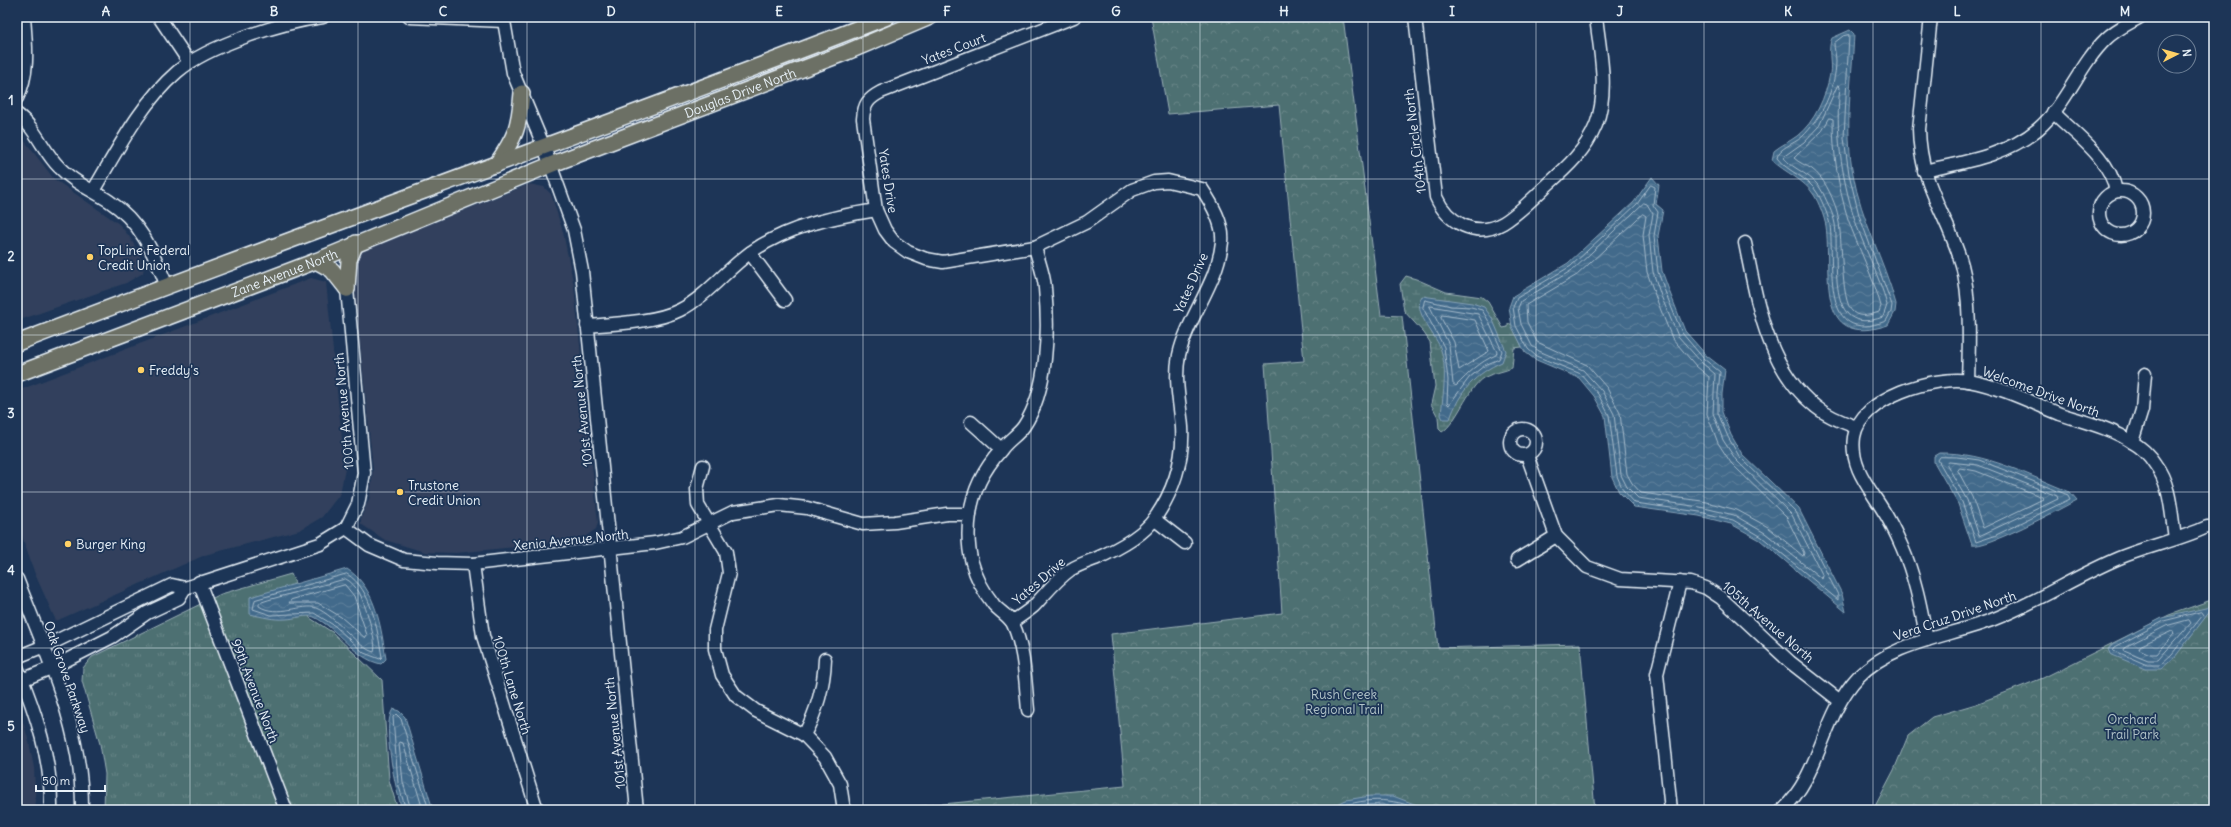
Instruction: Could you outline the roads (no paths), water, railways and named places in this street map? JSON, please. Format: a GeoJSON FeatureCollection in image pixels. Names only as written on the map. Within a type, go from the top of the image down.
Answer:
{"type":"FeatureCollection","features":[{"type":"Feature","properties":{"kind":"main road","name":"Douglas Drive North"},"geometry":{"type":"LineString","coordinates":[[544,147],[888,17]]}},
{"type":"Feature","properties":{"kind":"main road","name":"Douglas Drive North"},"geometry":{"type":"LineString","coordinates":[[550,165],[847,52],[930,17]]}},
{"type":"Feature","properties":{"kind":"main road"},"geometry":{"type":"LineString","coordinates":[[496,165],[515,136],[520,116],[522,93]]}},
{"type":"Feature","properties":{"kind":"main road","name":"Zane Avenue North"},"geometry":{"type":"LineString","coordinates":[[17,343],[544,147]]}},
{"type":"Feature","properties":{"kind":"main road","name":"Zane Avenue North"},"geometry":{"type":"LineString","coordinates":[[17,374],[316,260],[550,165]]}},
{"type":"Feature","properties":{"kind":"main road"},"geometry":{"type":"LineString","coordinates":[[347,289],[349,260],[356,243]]}},
{"type":"Feature","properties":{"kind":"main road"},"geometry":{"type":"LineString","coordinates":[[316,260],[332,270],[347,289]]}},
{"type":"Feature","properties":{"kind":"street"},"geometry":{"type":"LineString","coordinates":[[17,98],[24,81],[27,63],[24,17]]}},
{"type":"Feature","properties":{"kind":"street"},"geometry":{"type":"LineString","coordinates":[[159,17],[189,62]]}},
{"type":"Feature","properties":{"kind":"street"},"geometry":{"type":"LineString","coordinates":[[93,191],[140,113],[175,73],[189,62],[242,38],[299,20],[323,17]]}},
{"type":"Feature","properties":{"kind":"street"},"geometry":{"type":"LineString","coordinates":[[409,17],[504,18]]}},
{"type":"Feature","properties":{"kind":"street","name":"Yates Court"},"geometry":{"type":"LineString","coordinates":[[867,101],[881,92],[1074,17]]}},
{"type":"Feature","properties":{"kind":"street","name":"104th Circle North"},"geometry":{"type":"LineString","coordinates":[[1415,17],[1436,197],[1448,218],[1457,223],[1475,229],[1501,224],[1516,214],[1578,157],[1590,141],[1603,93],[1596,17]]}},
{"type":"Feature","properties":{"kind":"street"},"geometry":{"type":"LineString","coordinates":[[1931,17],[1919,129],[1920,146],[1924,172],[1962,266],[1967,312],[1968,381]]}},
{"type":"Feature","properties":{"kind":"street","name":"101st Avenue North"},"geometry":{"type":"LineString","coordinates":[[504,18],[508,51],[513,73],[544,147],[574,230],[582,271],[637,810]]}},
{"type":"Feature","properties":{"kind":"street"},"geometry":{"type":"LineString","coordinates":[[1924,172],[1999,152],[2029,135],[2053,112],[2084,66],[2103,42],[2115,32],[2142,18]]}},
{"type":"Feature","properties":{"kind":"street","name":"Yates Drive"},"geometry":{"type":"LineString","coordinates":[[867,101],[864,106],[863,119],[876,210],[885,230],[894,242],[908,252],[926,259],[943,262],[1035,247],[1087,222],[1132,190],[1142,185],[1168,181],[1202,190],[1210,201],[1218,221],[1222,241],[1218,261],[1182,343],[1177,368],[1176,390],[1182,427],[1182,455],[1172,488],[1154,520],[1133,539],[1106,554],[1071,569],[1049,588],[1033,606],[1012,622]]}},
{"type":"Feature","properties":{"kind":"street"},"geometry":{"type":"LineString","coordinates":[[2053,112],[2106,166],[2114,181],[2116,192]]}},
{"type":"Feature","properties":{"kind":"street"},"geometry":{"type":"LineString","coordinates":[[17,114],[37,135],[57,166],[68,175],[122,210],[137,226],[151,249],[167,286]]}},
{"type":"Feature","properties":{"kind":"street"},"geometry":{"type":"LineString","coordinates":[[587,326],[640,321],[679,310],[750,252],[781,234],[836,217],[876,210]]}},
{"type":"Feature","properties":{"kind":"street"},"geometry":{"type":"LineString","coordinates":[[1745,243],[1766,332],[1787,375],[1801,394],[1817,408],[1856,427],[1853,445],[1859,473],[1882,508],[1902,548],[1918,597],[1927,640]]}},
{"type":"Feature","properties":{"kind":"street"},"geometry":{"type":"LineString","coordinates":[[1028,710],[1021,649],[1012,622],[995,606],[981,588],[971,565],[970,514],[976,489],[1001,449],[1024,426],[1036,399],[1045,363],[1047,324],[1045,286],[1035,247]]}},
{"type":"Feature","properties":{"kind":"street"},"geometry":{"type":"LineString","coordinates":[[750,252],[785,300]]}},
{"type":"Feature","properties":{"kind":"street","name":"100th Avenue North"},"geometry":{"type":"LineString","coordinates":[[346,528],[358,504],[364,473],[347,289]]}},
{"type":"Feature","properties":{"kind":"street"},"geometry":{"type":"LineString","coordinates":[[2132,442],[2142,410],[2145,374]]}},
{"type":"Feature","properties":{"kind":"street","name":"Welcome Drive North"},"geometry":{"type":"LineString","coordinates":[[1856,427],[1866,413],[1886,397],[1946,381],[1968,381],[1993,388],[2100,427],[2132,442],[2155,464],[2165,482],[2175,538]]}},
{"type":"Feature","properties":{"kind":"street"},"geometry":{"type":"LineString","coordinates":[[971,422],[1001,449]]}},
{"type":"Feature","properties":{"kind":"street","name":"105th Avenue North"},"geometry":{"type":"LineString","coordinates":[[1527,455],[1556,536],[1587,566],[1608,576],[1634,581],[1699,584],[1714,593],[1790,662],[1840,701]]}},
{"type":"Feature","properties":{"kind":"street"},"geometry":{"type":"LineString","coordinates":[[703,466],[697,489],[698,505],[726,552],[729,573],[714,630],[715,649],[722,675],[736,696],[746,704],[777,723],[804,735],[825,757],[840,784],[844,810]]}},
{"type":"Feature","properties":{"kind":"street","name":"Xenia Avenue North"},"geometry":{"type":"LineString","coordinates":[[346,528],[369,545],[404,560],[473,564],[655,544],[682,537],[733,512],[779,505],[807,508],[862,524],[895,522],[947,514],[970,514]]}},
{"type":"Feature","properties":{"kind":"street"},"geometry":{"type":"LineString","coordinates":[[1154,520],[1185,543]]}},
{"type":"Feature","properties":{"kind":"street","name":"Vera Cruz Drive North"},"geometry":{"type":"LineString","coordinates":[[1782,810],[1794,798],[1804,782],[1840,701],[1859,677],[1871,666],[1897,651],[1927,640],[1968,628],[2018,609],[2099,567],[2212,524]]}},
{"type":"Feature","properties":{"kind":"street"},"geometry":{"type":"LineString","coordinates":[[20,681],[51,668],[112,638],[147,613],[178,598],[185,588],[199,582],[320,544],[346,528]]}},
{"type":"Feature","properties":{"kind":"street"},"geometry":{"type":"LineString","coordinates":[[1517,560],[1556,536]]}},
{"type":"Feature","properties":{"kind":"street","name":"100th Lane North"},"geometry":{"type":"LineString","coordinates":[[473,564],[482,636],[537,810]]}},
{"type":"Feature","properties":{"kind":"street","name":"Oak Grove Parkway"},"geometry":{"type":"LineString","coordinates":[[17,580],[72,726],[81,777],[82,810]]}},
{"type":"Feature","properties":{"kind":"street","name":"99th Avenue North"},"geometry":{"type":"LineString","coordinates":[[199,582],[286,810]]}},
{"type":"Feature","properties":{"kind":"street"},"geometry":{"type":"LineString","coordinates":[[1671,810],[1657,674],[1680,582]]}},
{"type":"Feature","properties":{"kind":"street"},"geometry":{"type":"LineString","coordinates":[[17,658],[172,585],[185,588]]}},
{"type":"Feature","properties":{"kind":"street"},"geometry":{"type":"LineString","coordinates":[[804,735],[815,714],[824,676],[825,659]]}},
{"type":"Feature","properties":{"kind":"street"},"geometry":{"type":"LineString","coordinates":[[17,667],[20,681],[34,712],[47,760],[51,810]]}},
{"type":"Feature","properties":{"kind":"water"},"geometry":{"type":"Polygon","coordinates":[[[1850,30],[1854,34],[1849,104],[1849,139],[1853,174],[1861,207],[1896,304],[1895,312],[1888,325],[1864,330],[1848,326],[1837,317],[1831,302],[1828,284],[1826,226],[1823,214],[1816,198],[1810,189],[1800,180],[1772,160],[1774,151],[1797,136],[1809,124],[1819,108],[1826,91],[1830,74],[1830,46],[1832,38],[1850,30]]]}},
{"type":"Feature","properties":{"kind":"water"},"geometry":{"type":"Polygon","coordinates":[[[1652,177],[1659,185],[1656,204],[1663,210],[1658,236],[1662,271],[1685,331],[1707,356],[1725,370],[1722,394],[1722,412],[1731,435],[1742,454],[1799,509],[1842,594],[1846,612],[1760,540],[1731,524],[1699,516],[1634,507],[1619,492],[1612,477],[1605,416],[1594,396],[1579,378],[1534,359],[1525,352],[1512,327],[1509,307],[1513,296],[1568,263],[1634,202],[1652,177]]]}},
{"type":"Feature","properties":{"kind":"water"},"geometry":{"type":"Polygon","coordinates":[[[1422,296],[1472,303],[1484,307],[1492,318],[1506,351],[1502,362],[1484,372],[1470,384],[1458,400],[1450,419],[1443,419],[1441,415],[1444,363],[1440,347],[1422,315],[1420,302],[1422,296]]]}},
{"type":"Feature","properties":{"kind":"water"},"geometry":{"type":"Polygon","coordinates":[[[1939,453],[1973,456],[1990,460],[2070,492],[2077,500],[2007,535],[1980,545],[1972,545],[1958,504],[1934,462],[1934,456],[1939,453]]]}},
{"type":"Feature","properties":{"kind":"water"},"geometry":{"type":"Polygon","coordinates":[[[347,569],[365,586],[376,609],[386,659],[381,664],[362,656],[323,622],[314,617],[308,616],[277,619],[250,614],[250,597],[347,569]]]}},
{"type":"Feature","properties":{"kind":"water"},"geometry":{"type":"Polygon","coordinates":[[[2214,606],[2175,657],[2161,669],[2146,669],[2110,654],[2108,649],[2112,644],[2162,618],[2214,606]]]}},
{"type":"Feature","properties":{"kind":"water"},"geometry":{"type":"Polygon","coordinates":[[[393,709],[399,711],[405,717],[433,810],[402,810],[393,774],[389,743],[388,729],[393,709]]]}},
{"type":"Feature","properties":{"kind":"water"},"geometry":{"type":"Polygon","coordinates":[[[1370,796],[1393,796],[1430,810],[1325,810],[1346,800],[1370,796]]]}},
{"type":"Feature","properties":{"kind":"place","name":"TopLine Federal Credit Union"},"geometry":{"type":"Point","coordinates":[90,257]}},
{"type":"Feature","properties":{"kind":"place","name":"Freddy's"},"geometry":{"type":"Point","coordinates":[141,370]}},
{"type":"Feature","properties":{"kind":"place","name":"Trustone Credit Union"},"geometry":{"type":"Point","coordinates":[400,492]}},
{"type":"Feature","properties":{"kind":"place","name":"Burger King"},"geometry":{"type":"Point","coordinates":[68,544]}},
{"type":"Feature","properties":{"kind":"park label","name":"Rush Creek Regional Trail"},"geometry":{"type":"Point","coordinates":[1344,702]}},
{"type":"Feature","properties":{"kind":"park label","name":"Orchard Trail Park"},"geometry":{"type":"Point","coordinates":[2132,726]}}]}
